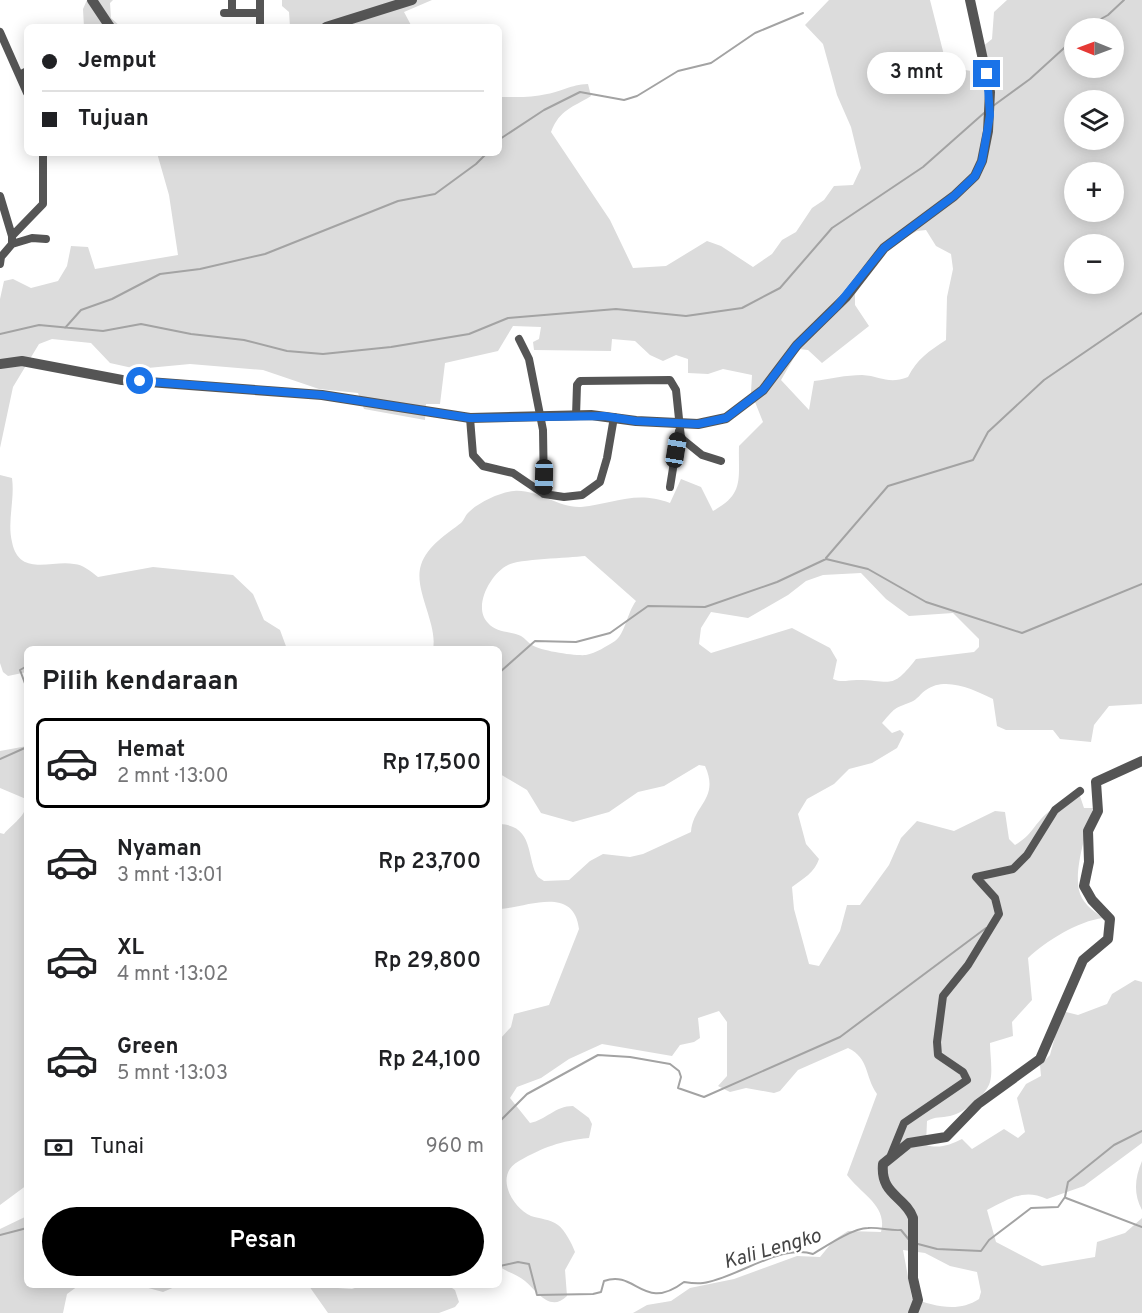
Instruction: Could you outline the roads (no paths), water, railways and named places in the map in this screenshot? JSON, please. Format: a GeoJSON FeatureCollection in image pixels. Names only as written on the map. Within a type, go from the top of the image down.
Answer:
{"type":"FeatureCollection","features":[{"type":"Feature","properties":{"kind":"street"},"geometry":{"type":"LineString","coordinates":[[92,0],[108,24]]}},
{"type":"Feature","properties":{"kind":"street"},"geometry":{"type":"LineString","coordinates":[[232,0],[228,13],[260,13]]}},
{"type":"Feature","properties":{"kind":"street"},"geometry":{"type":"LineString","coordinates":[[260,0],[260,24]]}},
{"type":"Feature","properties":{"kind":"street"},"geometry":{"type":"LineString","coordinates":[[336,24],[412,0]]}},
{"type":"Feature","properties":{"kind":"street"},"geometry":{"type":"LineString","coordinates":[[0,364],[22,361],[122,380],[322,395],[470,418],[614,417],[678,427],[726,418],[763,390],[797,345],[837,306],[884,248],[954,196],[975,176],[982,161],[990,102],[987,74],[970,0]]}},
{"type":"Feature","properties":{"kind":"street"},"geometry":{"type":"LineString","coordinates":[[0,32],[23,73]]}},
{"type":"Feature","properties":{"kind":"street"},"geometry":{"type":"LineString","coordinates":[[0,264],[0,256],[43,204],[44,156]]}},
{"type":"Feature","properties":{"kind":"street"},"geometry":{"type":"LineString","coordinates":[[0,196],[12,240]]}},
{"type":"Feature","properties":{"kind":"street"},"geometry":{"type":"LineString","coordinates":[[12,240],[33,237],[46,239]]}},
{"type":"Feature","properties":{"kind":"street"},"geometry":{"type":"LineString","coordinates":[[519,339],[529,359],[541,417],[544,442],[544,494]]}},
{"type":"Feature","properties":{"kind":"street"},"geometry":{"type":"LineString","coordinates":[[576,416],[577,386],[580,381],[670,380],[676,390],[678,427],[670,487]]}},
{"type":"Feature","properties":{"kind":"street"},"geometry":{"type":"LineString","coordinates":[[470,418],[471,441],[477,460],[488,469],[513,473],[544,494],[574,497],[595,488],[603,475],[614,417]]}},
{"type":"Feature","properties":{"kind":"street"},"geometry":{"type":"LineString","coordinates":[[678,427],[683,440],[696,451],[721,461]]}},
{"type":"Feature","properties":{"kind":"street"},"geometry":{"type":"LineString","coordinates":[[913,1313],[918,1300],[913,1278],[912,1215],[890,1192],[884,1179],[883,1164],[891,1155],[914,1142],[946,1137],[978,1104],[1040,1059],[1065,995],[1083,960],[1108,939],[1110,930],[1110,919],[1086,892],[1084,886],[1089,862],[1088,831],[1098,811],[1096,782],[1142,761]]}},
{"type":"Feature","properties":{"kind":"street"},"geometry":{"type":"LineString","coordinates":[[891,1155],[904,1123],[967,1080],[963,1072],[941,1058],[937,1049],[944,993],[968,965],[999,914],[998,903],[976,879],[976,876],[1013,868],[1027,855],[1055,810],[1080,791]]}},
{"type":"Feature","properties":{"kind":"waterway"},"geometry":{"type":"LineString","coordinates":[[1103,18],[1124,0]]}},
{"type":"Feature","properties":{"kind":"waterway"},"geometry":{"type":"LineString","coordinates":[[502,138],[544,110],[580,92],[624,100],[637,96],[678,71],[711,63],[755,33],[803,13]]}},
{"type":"Feature","properties":{"kind":"waterway"},"geometry":{"type":"LineString","coordinates":[[993,106],[1030,79],[1064,48]]}},
{"type":"Feature","properties":{"kind":"waterway"},"geometry":{"type":"LineString","coordinates":[[0,334],[39,325],[103,331],[141,324],[191,334],[244,340],[287,351],[323,354],[391,347],[469,334],[508,318],[616,309],[686,316],[742,308],[780,288],[832,228],[923,167],[984,113]]}},
{"type":"Feature","properties":{"kind":"waterway"},"geometry":{"type":"LineString","coordinates":[[65,328],[81,310],[112,299],[160,274],[200,269],[265,254],[398,201],[435,194],[484,156]]}},
{"type":"Feature","properties":{"kind":"waterway"},"geometry":{"type":"LineString","coordinates":[[826,558],[888,486],[973,460],[988,432],[1044,380],[1142,313]]}},
{"type":"Feature","properties":{"kind":"waterway"},"geometry":{"type":"LineString","coordinates":[[502,670],[535,641],[576,642],[610,633],[648,606],[705,607],[777,582],[826,559],[868,569],[926,602],[1022,633],[1142,584]]}},
{"type":"Feature","properties":{"kind":"waterway"},"geometry":{"type":"LineString","coordinates":[[24,668],[20,670],[24,681]]}},
{"type":"Feature","properties":{"kind":"waterway"},"geometry":{"type":"LineString","coordinates":[[0,759],[24,748]]}},
{"type":"Feature","properties":{"kind":"waterway"},"geometry":{"type":"LineString","coordinates":[[502,1119],[527,1094],[598,1055],[630,1057],[670,1064],[679,1071],[681,1077],[678,1088],[704,1097],[840,1037],[986,928]]}},
{"type":"Feature","properties":{"kind":"waterway","name":"Kali Lengko"},"geometry":{"type":"LineString","coordinates":[[918,1244],[937,1249],[981,1251],[989,1240],[1031,1208],[1058,1207],[1065,1197],[1068,1182],[1114,1145],[1142,1131]]}},
{"type":"Feature","properties":{"kind":"waterway"},"geometry":{"type":"LineString","coordinates":[[1066,1198],[1142,1227]]}},
{"type":"Feature","properties":{"kind":"waterway","name":"Kali Lengko"},"geometry":{"type":"LineString","coordinates":[[0,1235],[24,1229]]}},
{"type":"Feature","properties":{"kind":"waterway","name":"Kali Lengko"},"geometry":{"type":"LineString","coordinates":[[502,1266],[518,1262],[529,1264],[537,1295],[593,1294],[601,1292],[604,1281],[615,1279],[624,1280],[649,1292],[659,1293],[684,1282],[701,1283],[716,1280],[787,1253],[813,1254],[840,1238],[862,1229],[901,1230],[910,1241]]}}]}
